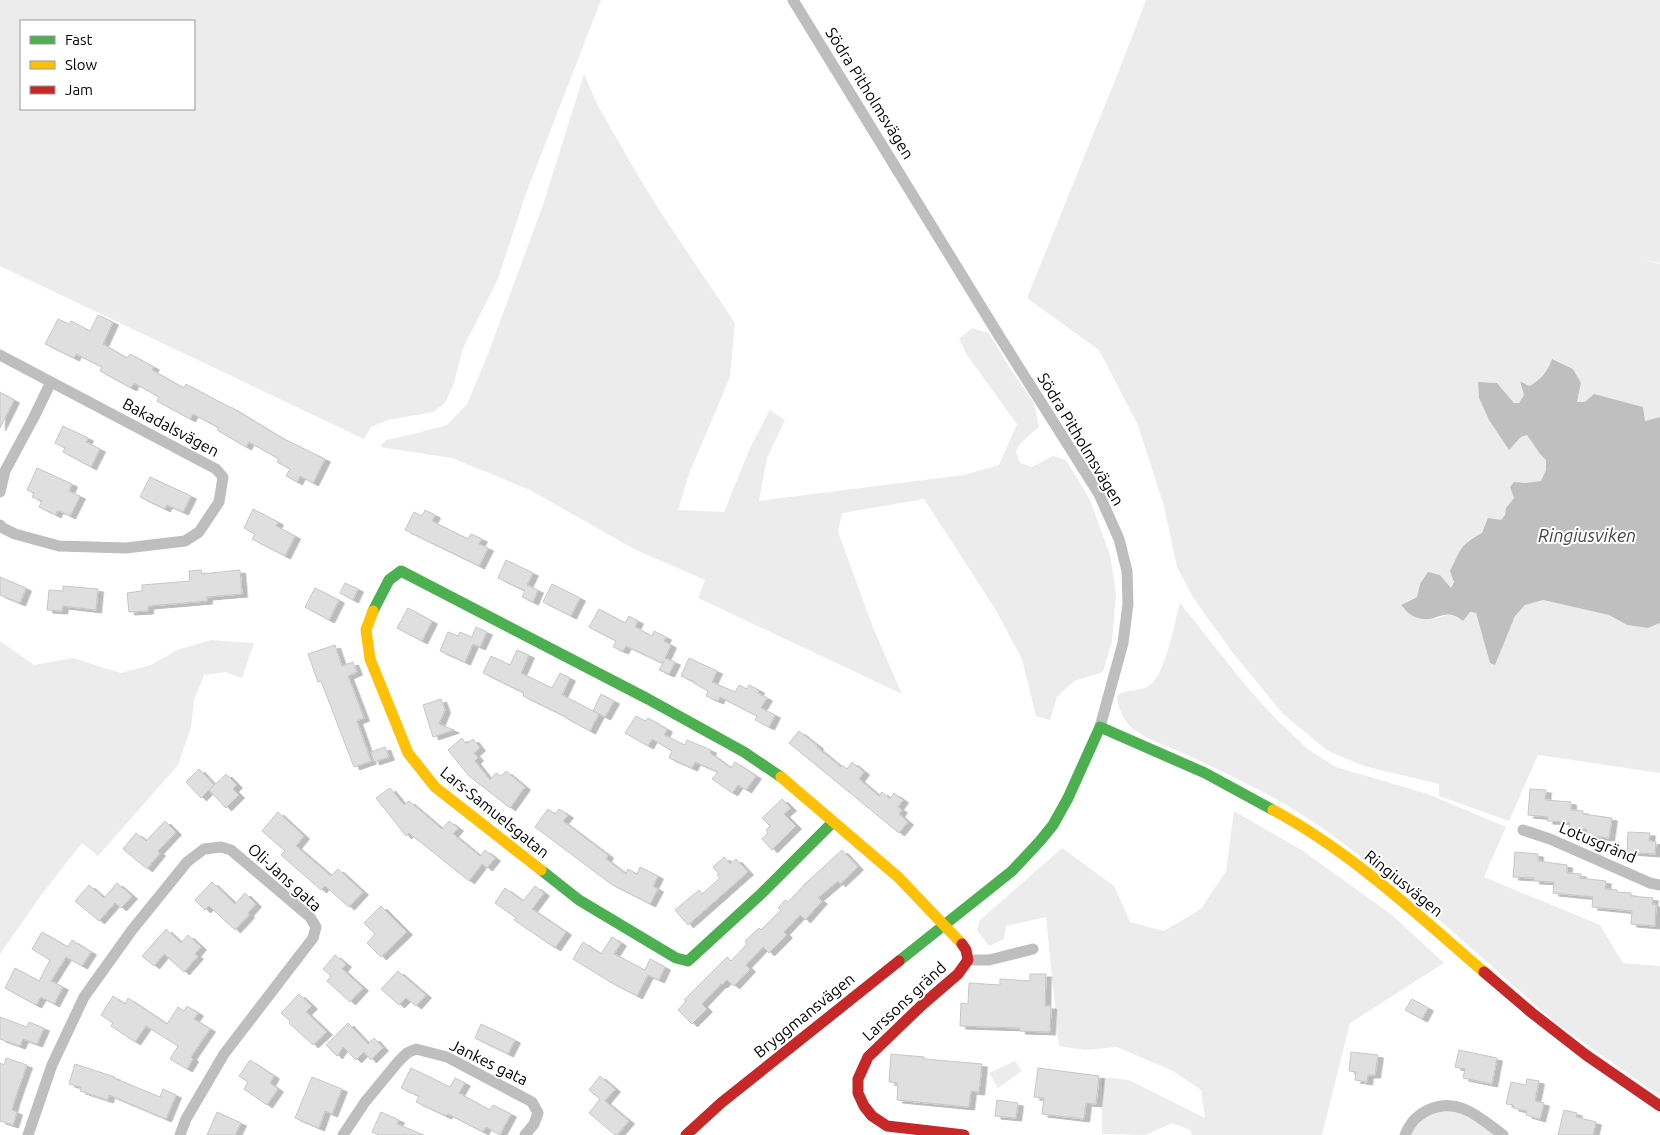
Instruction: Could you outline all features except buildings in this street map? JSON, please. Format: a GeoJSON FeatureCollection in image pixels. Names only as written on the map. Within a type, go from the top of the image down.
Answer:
{"type":"FeatureCollection","features":[{"type":"Feature","properties":{"kind":"street","name":"Södra Pitholmsvägen"},"geometry":{"type":"LineString","coordinates":[[793,0],[1099,494],[1119,538],[1128,571],[1128,604],[1123,643],[1100,726],[1082,771],[1064,806],[1044,838],[1012,871],[945,924]]}},
{"type":"Feature","properties":{"kind":"street"},"geometry":{"type":"LineString","coordinates":[[0,356],[51,382],[4,471],[0,492]]}},
{"type":"Feature","properties":{"kind":"street","name":"Bakadalsvägen"},"geometry":{"type":"LineString","coordinates":[[0,525],[15,534],[59,546],[126,548],[186,541],[199,532],[219,502],[223,477],[216,469],[51,382]]}},
{"type":"Feature","properties":{"kind":"street","name":"Lars-Samuelsgatan"},"geometry":{"type":"LineString","coordinates":[[834,822],[755,900],[688,961],[676,958],[579,900],[435,788],[408,753],[370,659],[366,630],[375,605],[389,580],[401,571],[648,699],[744,752],[780,776],[867,849],[945,924]]}},
{"type":"Feature","properties":{"kind":"street","name":"Ringiusvägen"},"geometry":{"type":"LineString","coordinates":[[1100,726],[1205,773],[1290,819],[1355,864],[1532,1013],[1586,1055],[1660,1106]]}},
{"type":"Feature","properties":{"kind":"street","name":"Lotusgränd"},"geometry":{"type":"LineString","coordinates":[[1523,830],[1550,839],[1650,883],[1660,885]]}},
{"type":"Feature","properties":{"kind":"street","name":"Oli-Jans gata"},"geometry":{"type":"LineString","coordinates":[[28,1135],[52,1065],[84,997],[132,930],[187,862],[204,849],[221,847],[231,850],[310,917],[316,927],[313,938],[224,1054],[186,1119],[180,1135]]}},
{"type":"Feature","properties":{"kind":"street","name":"Larssons gränd"},"geometry":{"type":"LineString","coordinates":[[945,924],[966,950],[968,960],[958,974],[868,1056],[858,1079],[858,1093],[864,1106],[872,1116],[887,1126],[964,1135]]}},
{"type":"Feature","properties":{"kind":"street","name":"Bryggmansvägen"},"geometry":{"type":"LineString","coordinates":[[686,1135],[721,1103],[945,924]]}},
{"type":"Feature","properties":{"kind":"street","name":"Larssons gränd"},"geometry":{"type":"LineString","coordinates":[[968,960],[989,960],[1033,949]]}},
{"type":"Feature","properties":{"kind":"street","name":"Jankes gata"},"geometry":{"type":"LineString","coordinates":[[342,1135],[365,1102],[398,1062],[407,1053],[416,1049],[447,1057],[532,1102],[538,1113],[534,1124],[525,1135]]}},
{"type":"Feature","properties":{"kind":"street"},"geometry":{"type":"LineString","coordinates":[[1405,1135],[1409,1126],[1418,1115],[1433,1108],[1454,1105],[1473,1113],[1503,1135]]}},
{"type":"Feature","properties":{"kind":"shaded area"},"geometry":{"type":"Polygon","coordinates":[[[0,0],[601,0],[525,196],[498,279],[463,348],[454,383],[445,403],[433,412],[388,420],[371,427],[364,439],[0,266],[0,0]]]}},
{"type":"Feature","properties":{"kind":"shaded area"},"geometry":{"type":"Polygon","coordinates":[[[1146,0],[1660,0],[1660,263],[1644,260],[1660,264],[1660,417],[1644,421],[1577,402],[1581,383],[1573,369],[1553,359],[1543,375],[1533,384],[1529,386],[1520,381],[1524,395],[1520,403],[1514,403],[1497,383],[1478,382],[1479,398],[1489,420],[1509,449],[1521,437],[1527,435],[1546,460],[1546,470],[1541,481],[1525,483],[1512,490],[1514,498],[1506,508],[1505,515],[1501,520],[1468,540],[1451,588],[1440,575],[1420,584],[1417,597],[1406,601],[1435,619],[1455,614],[1476,613],[1490,663],[1495,665],[1515,615],[1525,605],[1543,600],[1609,615],[1627,625],[1648,628],[1660,623],[1660,773],[1538,755],[1509,821],[1439,796],[1439,784],[1364,766],[1328,751],[1283,714],[1233,653],[1194,599],[1177,567],[1164,506],[1138,425],[1099,350],[1027,298],[1146,0]]]}},
{"type":"Feature","properties":{"kind":"shaded area"},"geometry":{"type":"Polygon","coordinates":[[[584,74],[598,106],[637,174],[735,323],[730,377],[689,474],[678,510],[724,512],[750,448],[770,410],[785,420],[767,458],[759,501],[964,475],[999,465],[1017,424],[967,355],[959,339],[972,328],[989,333],[1009,367],[1034,403],[1039,427],[1019,445],[1016,451],[1020,463],[1032,467],[1053,456],[1066,460],[1090,500],[1110,555],[1116,594],[1112,641],[1103,672],[1074,681],[1057,697],[1050,720],[1036,716],[1022,659],[994,607],[924,499],[842,513],[838,532],[874,630],[902,694],[698,598],[705,580],[634,549],[530,490],[452,458],[380,447],[386,440],[447,425],[467,404],[488,354],[543,205],[584,74]]]}},
{"type":"Feature","properties":{"kind":"shaded area"},"geometry":{"type":"Polygon","coordinates":[[[1180,603],[1246,686],[1277,720],[1309,750],[1336,767],[1428,794],[1506,827],[1484,877],[1600,925],[1623,963],[1660,966],[1660,1096],[1557,1024],[1418,901],[1321,827],[1261,791],[1150,739],[1137,732],[1128,724],[1121,713],[1117,696],[1123,692],[1145,688],[1155,680],[1165,660],[1180,603]]]}},
{"type":"Feature","properties":{"kind":"shaded area"},"geometry":{"type":"Polygon","coordinates":[[[211,640],[254,643],[242,678],[225,672],[204,675],[194,700],[191,727],[178,765],[98,856],[82,843],[42,894],[0,954],[0,641],[34,665],[73,658],[121,673],[151,665],[177,650],[211,640]]]}},
{"type":"Feature","properties":{"kind":"shaded area"},"geometry":{"type":"Polygon","coordinates":[[[1234,811],[1303,851],[1392,915],[1444,963],[1350,1023],[1322,1135],[1192,1135],[1191,1130],[1172,1123],[1146,1135],[1102,1134],[1102,1077],[1129,1080],[1205,1118],[1201,1090],[1173,1071],[1117,1047],[1085,1050],[1059,1046],[1046,917],[1006,926],[1004,939],[989,946],[977,930],[980,920],[1062,848],[1114,886],[1130,922],[1164,931],[1201,909],[1226,871],[1234,811]]]}},
{"type":"Feature","properties":{"kind":"shaded area"},"geometry":{"type":"Polygon","coordinates":[[[1015,1061],[1022,1071],[998,1088],[989,1073],[1015,1061]]]}},
{"type":"Feature","properties":{"kind":"shaded area"},"geometry":{"type":"Polygon","coordinates":[[[1438,1107],[1471,1114],[1499,1135],[1406,1135],[1416,1119],[1438,1107]]]}},
{"type":"Feature","properties":{"kind":"water","name":"Ringiusviken"},"geometry":{"type":"Polygon","coordinates":[[[1552,359],[1573,369],[1581,383],[1577,402],[1585,402],[1594,394],[1643,407],[1645,421],[1660,417],[1660,623],[1648,628],[1627,625],[1609,615],[1543,600],[1525,605],[1515,616],[1495,665],[1490,663],[1476,613],[1470,612],[1463,621],[1456,616],[1450,615],[1421,619],[1411,615],[1401,605],[1417,597],[1420,584],[1428,572],[1440,575],[1451,588],[1454,582],[1450,571],[1459,553],[1469,541],[1482,533],[1488,518],[1501,520],[1505,515],[1506,508],[1514,498],[1510,487],[1514,482],[1541,481],[1546,470],[1546,460],[1527,435],[1521,437],[1509,450],[1489,420],[1479,398],[1478,382],[1497,383],[1514,403],[1519,403],[1524,395],[1520,381],[1529,386],[1533,384],[1543,375],[1552,359]]]}},
{"type":"Feature","properties":{"kind":"traffic: fast"},"geometry":{"type":"LineString","coordinates":[[373,611],[389,580],[401,571],[648,699],[744,752],[781,777]]}},
{"type":"Feature","properties":{"kind":"traffic: fast"},"geometry":{"type":"LineString","coordinates":[[899,961],[1012,871],[1040,841],[1053,825],[1068,798],[1100,727],[1205,773],[1273,810]]}},
{"type":"Feature","properties":{"kind":"traffic: fast"},"geometry":{"type":"LineString","coordinates":[[541,870],[579,900],[676,958],[688,961],[762,893],[833,822]]}},
{"type":"Feature","properties":{"kind":"traffic: slow"},"geometry":{"type":"LineString","coordinates":[[373,611],[366,630],[370,659],[408,753],[435,787],[541,870]]}},
{"type":"Feature","properties":{"kind":"traffic: slow"},"geometry":{"type":"LineString","coordinates":[[781,777],[898,877],[962,944]]}},
{"type":"Feature","properties":{"kind":"traffic: slow"},"geometry":{"type":"LineString","coordinates":[[1273,810],[1301,826],[1356,864],[1484,972]]}},
{"type":"Feature","properties":{"kind":"traffic: jam"},"geometry":{"type":"LineString","coordinates":[[962,944],[966,950],[968,960],[958,974],[922,1005],[868,1057],[858,1079],[858,1093],[864,1106],[872,1116],[887,1126],[964,1135]]}},
{"type":"Feature","properties":{"kind":"traffic: jam"},"geometry":{"type":"LineString","coordinates":[[686,1135],[721,1103],[899,961]]}},
{"type":"Feature","properties":{"kind":"traffic: jam"},"geometry":{"type":"LineString","coordinates":[[1484,972],[1532,1013],[1586,1055],[1660,1106]]}}]}
